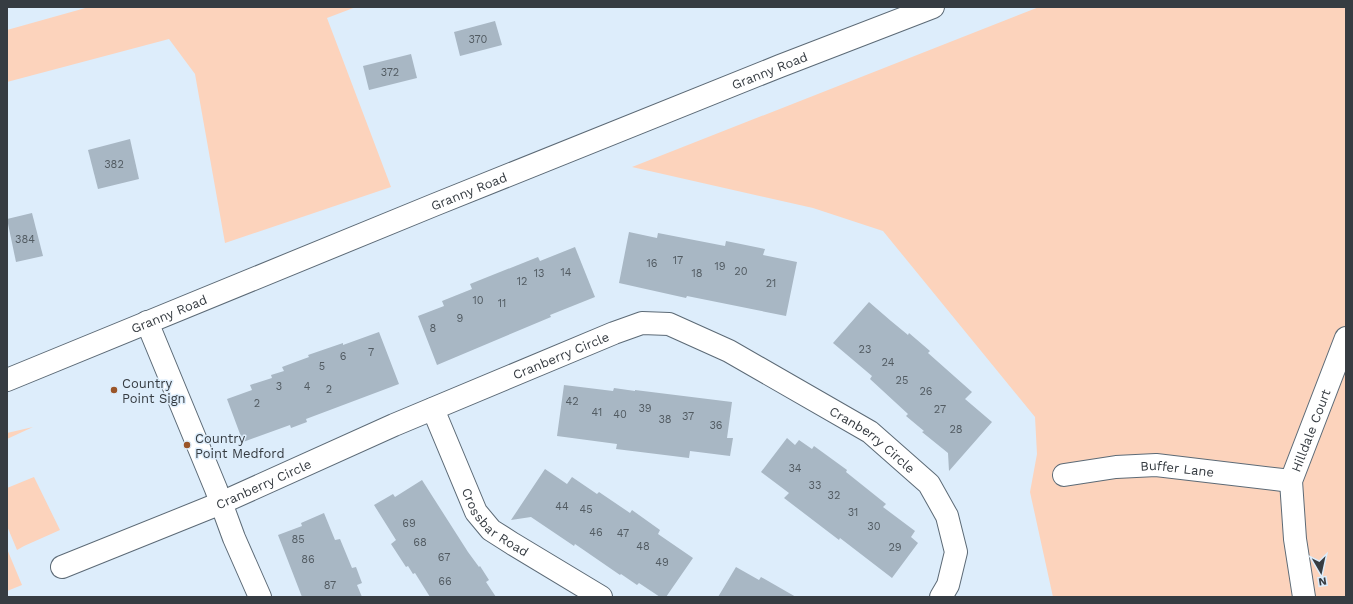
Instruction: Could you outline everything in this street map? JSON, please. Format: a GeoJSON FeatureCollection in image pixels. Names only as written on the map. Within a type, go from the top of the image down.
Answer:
{"type":"FeatureCollection","features":[{"type":"Feature","properties":{"kind":"street","name":"Granny Road"},"geometry":{"type":"LineString","coordinates":[[7,380],[449,199],[780,66],[907,12],[933,7]]}},
{"type":"Feature","properties":{"kind":"street"},"geometry":{"type":"LineString","coordinates":[[147,322],[234,538],[260,597]]}},
{"type":"Feature","properties":{"kind":"street","name":"Cranberry Circle"},"geometry":{"type":"LineString","coordinates":[[62,568],[221,503],[433,409],[614,333],[642,323],[669,324],[729,351],[870,432],[929,484],[947,516],[956,552],[948,585],[941,597]]}},
{"type":"Feature","properties":{"kind":"street","name":"Hilldale Court"},"geometry":{"type":"LineString","coordinates":[[1304,597],[1295,539],[1291,481],[1346,338]]}},
{"type":"Feature","properties":{"kind":"street","name":"Crossbar Road"},"geometry":{"type":"LineString","coordinates":[[433,409],[476,512],[491,530],[601,597]]}},
{"type":"Feature","properties":{"kind":"street","name":"Buffer Lane"},"geometry":{"type":"LineString","coordinates":[[1064,475],[1116,467],[1156,465],[1291,481]]}},
{"type":"Feature","properties":{"kind":"shaded area"},"geometry":{"type":"Polygon","coordinates":[[[89,7],[356,7],[327,18],[391,187],[225,243],[195,74],[169,39],[7,82],[7,30],[89,7]]]}},
{"type":"Feature","properties":{"kind":"shaded area"},"geometry":{"type":"Polygon","coordinates":[[[1039,7],[1346,7],[1346,597],[1053,597],[1030,492],[1037,454],[1035,417],[883,231],[813,208],[632,167],[1039,7]]]}},
{"type":"Feature","properties":{"kind":"shaded area"},"geometry":{"type":"Polygon","coordinates":[[[33,427],[7,439],[7,433],[33,427]]]}},
{"type":"Feature","properties":{"kind":"shaded area"},"geometry":{"type":"Polygon","coordinates":[[[34,477],[60,530],[17,550],[7,526],[7,488],[34,477]]]}},
{"type":"Feature","properties":{"kind":"shaded area"},"geometry":{"type":"Polygon","coordinates":[[[7,549],[22,585],[7,591],[7,549]]]}},
{"type":"Feature","properties":{"kind":"building"},"geometry":{"type":"Polygon","coordinates":[[[495,21],[502,45],[460,56],[454,32],[495,21]]]}},
{"type":"Feature","properties":{"kind":"building"},"geometry":{"type":"Polygon","coordinates":[[[411,54],[417,78],[369,90],[363,66],[411,54]]]}},
{"type":"Feature","properties":{"kind":"building"},"geometry":{"type":"Polygon","coordinates":[[[130,139],[139,179],[98,189],[88,150],[130,139]]]}},
{"type":"Feature","properties":{"kind":"building"},"geometry":{"type":"Polygon","coordinates":[[[32,213],[43,256],[16,262],[7,219],[32,213]]]}},
{"type":"Feature","properties":{"kind":"building"},"geometry":{"type":"Polygon","coordinates":[[[629,232],[657,238],[658,233],[725,246],[726,241],[765,249],[763,255],[797,262],[786,316],[687,296],[686,298],[619,283],[629,232]]]}},
{"type":"Feature","properties":{"kind":"building"},"geometry":{"type":"Polygon","coordinates":[[[575,247],[595,297],[550,315],[551,317],[437,365],[418,316],[444,306],[442,301],[472,289],[470,284],[538,257],[540,261],[575,247]]]}},
{"type":"Feature","properties":{"kind":"building"},"geometry":{"type":"Polygon","coordinates":[[[869,302],[908,335],[909,333],[930,351],[928,353],[972,392],[965,399],[992,422],[949,471],[948,453],[922,432],[924,431],[906,416],[908,414],[870,379],[872,376],[833,343],[869,302]]]}},
{"type":"Feature","properties":{"kind":"building"},"geometry":{"type":"Polygon","coordinates":[[[379,332],[399,384],[306,419],[307,422],[291,428],[290,425],[243,442],[227,399],[252,390],[250,385],[272,378],[271,375],[284,371],[282,367],[309,357],[308,355],[343,343],[343,345],[379,332]]]}},
{"type":"Feature","properties":{"kind":"building"},"geometry":{"type":"Polygon","coordinates":[[[564,385],[613,391],[614,388],[635,390],[732,402],[727,438],[733,438],[730,456],[690,451],[689,458],[616,449],[617,444],[557,436],[564,385]]]}},
{"type":"Feature","properties":{"kind":"building"},"geometry":{"type":"Polygon","coordinates":[[[787,438],[795,445],[799,440],[812,449],[814,446],[847,470],[846,472],[886,504],[883,507],[915,531],[911,537],[918,543],[892,578],[784,498],[789,493],[761,472],[787,438]]]}},
{"type":"Feature","properties":{"kind":"building"},"geometry":{"type":"Polygon","coordinates":[[[545,469],[567,484],[572,477],[597,494],[599,492],[630,513],[632,510],[660,530],[658,534],[693,558],[666,597],[660,597],[639,583],[637,585],[621,574],[620,575],[575,544],[574,546],[531,517],[511,520],[545,469]]]}},
{"type":"Feature","properties":{"kind":"building"},"geometry":{"type":"Polygon","coordinates":[[[422,480],[468,552],[489,580],[486,582],[496,597],[430,597],[415,573],[413,574],[408,566],[406,567],[391,544],[396,540],[374,505],[393,494],[395,497],[422,480]]]}},
{"type":"Feature","properties":{"kind":"building"},"geometry":{"type":"Polygon","coordinates":[[[324,513],[335,540],[340,539],[352,568],[356,567],[362,583],[357,585],[362,597],[302,597],[278,535],[302,526],[301,523],[324,513]]]}},
{"type":"Feature","properties":{"kind":"building"},"geometry":{"type":"Polygon","coordinates":[[[736,567],[759,580],[761,577],[796,597],[718,597],[736,567]]]}},
{"type":"Feature","properties":{"kind":"place","name":"Country Point Sign"},"geometry":{"type":"Point","coordinates":[114,390]}},
{"type":"Feature","properties":{"kind":"place","name":"Country Point Medford"},"geometry":{"type":"Point","coordinates":[187,445]}}]}
